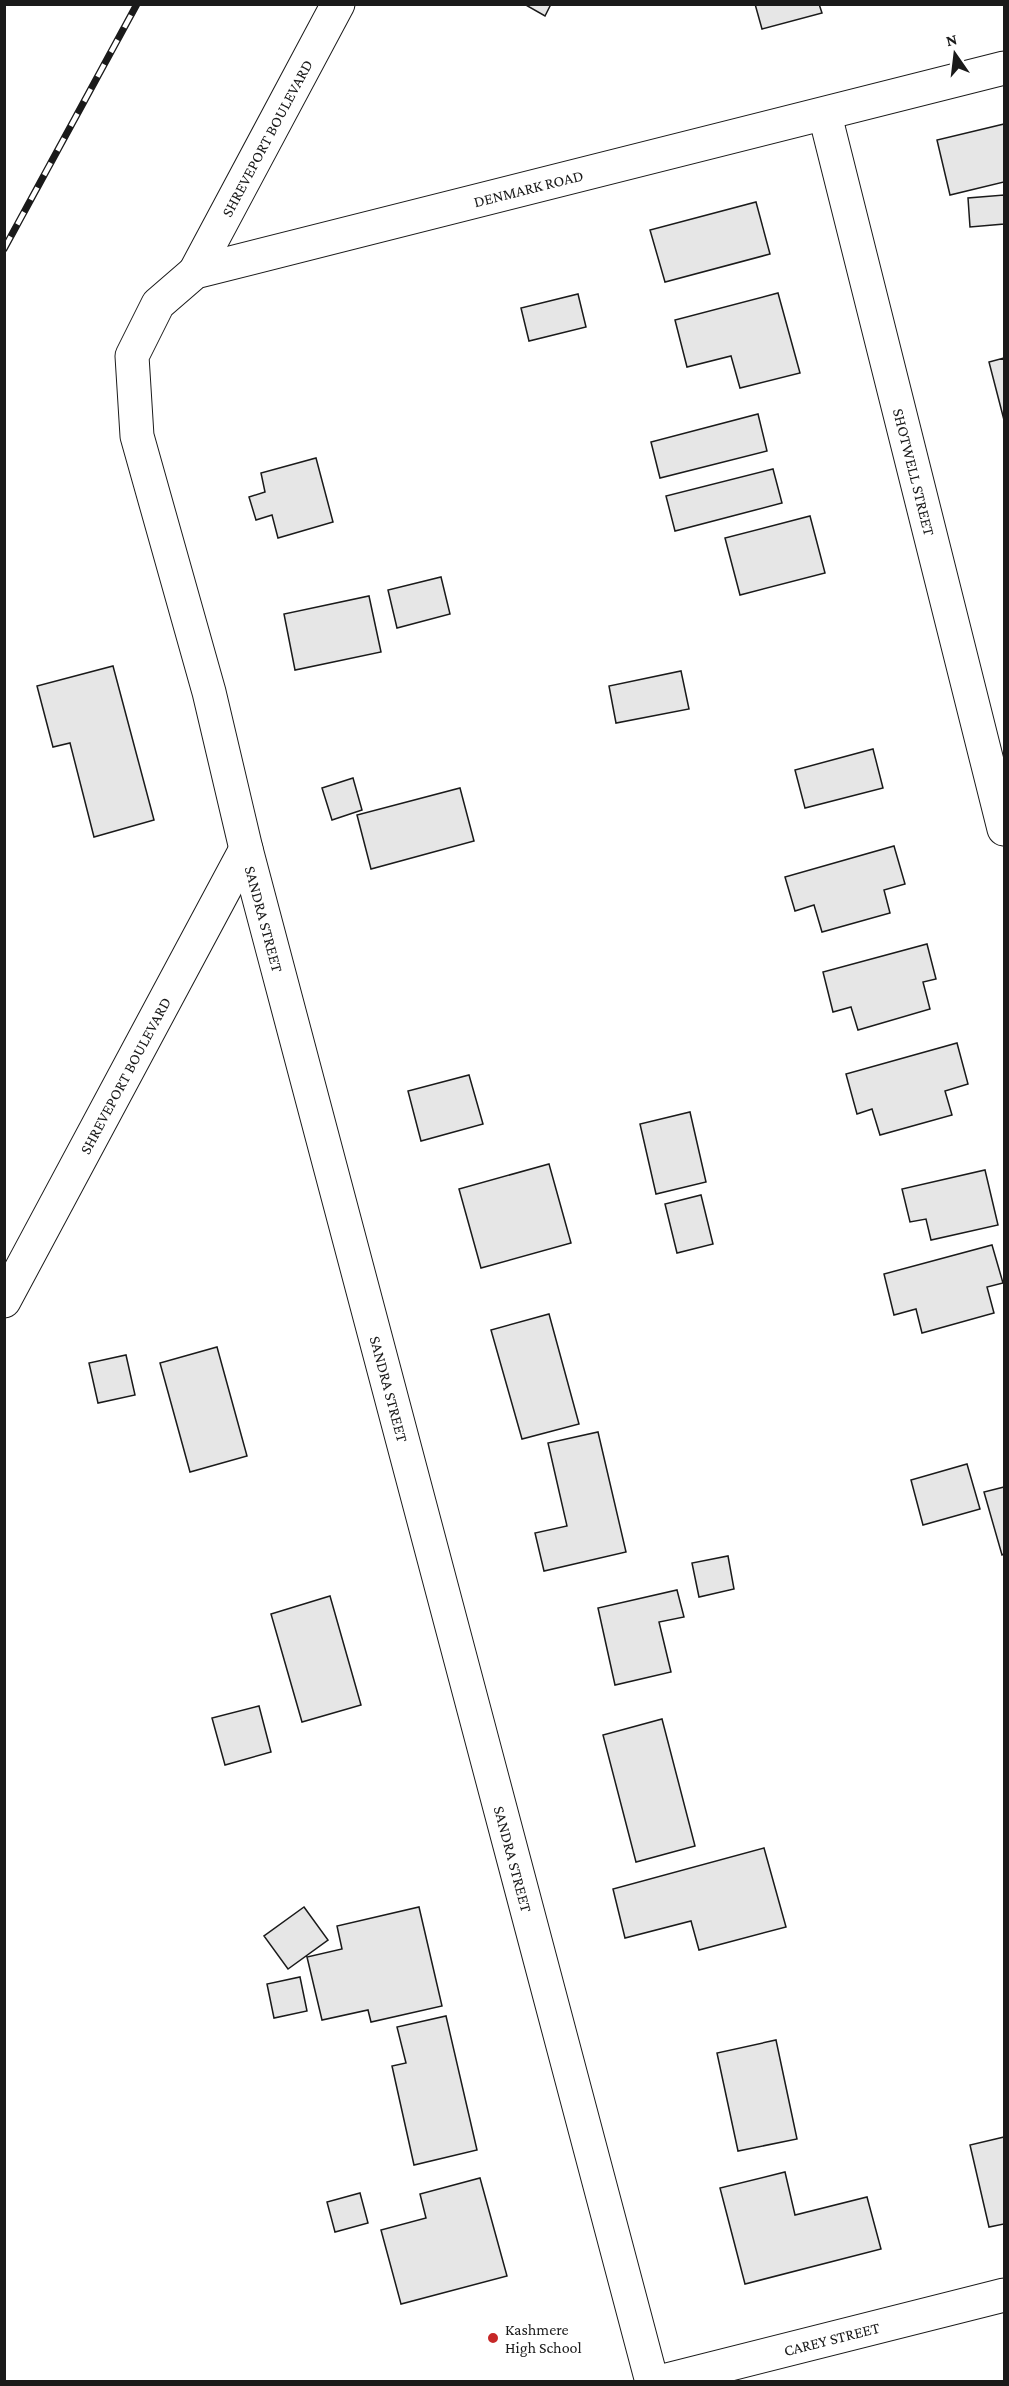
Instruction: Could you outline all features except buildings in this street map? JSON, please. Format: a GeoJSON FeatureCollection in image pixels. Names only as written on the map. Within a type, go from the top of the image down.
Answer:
{"type":"FeatureCollection","features":[{"type":"Feature","properties":{"kind":"street","name":"SHREVEPORT BOULEVARD"},"geometry":{"type":"LineString","coordinates":[[195,272],[338,4]]}},
{"type":"Feature","properties":{"kind":"street","name":"DENMARK ROAD"},"geometry":{"type":"LineString","coordinates":[[134,395],[132,356],[158,304],[195,272],[1005,68]]}},
{"type":"Feature","properties":{"kind":"street","name":"SHOTWELL STREET"},"geometry":{"type":"LineString","coordinates":[[825,115],[1005,829]]}},
{"type":"Feature","properties":{"kind":"street","name":"SANDRA STREET"},"geometry":{"type":"LineString","coordinates":[[134,395],[138,436],[209,692],[246,849],[652,2382]]}},
{"type":"Feature","properties":{"kind":"street","name":"SHREVEPORT BOULEVARD"},"geometry":{"type":"LineString","coordinates":[[4,1301],[246,849]]}},
{"type":"Feature","properties":{"kind":"street","name":"CAREY STREET"},"geometry":{"type":"LineString","coordinates":[[659,2382],[1005,2295]]}},
{"type":"Feature","properties":{"kind":"railway"},"geometry":{"type":"LineString","coordinates":[[4,249],[137,4]]}},
{"type":"Feature","properties":{"kind":"place","name":"Kashmere High School"},"geometry":{"type":"Point","coordinates":[493,2338]}}]}
